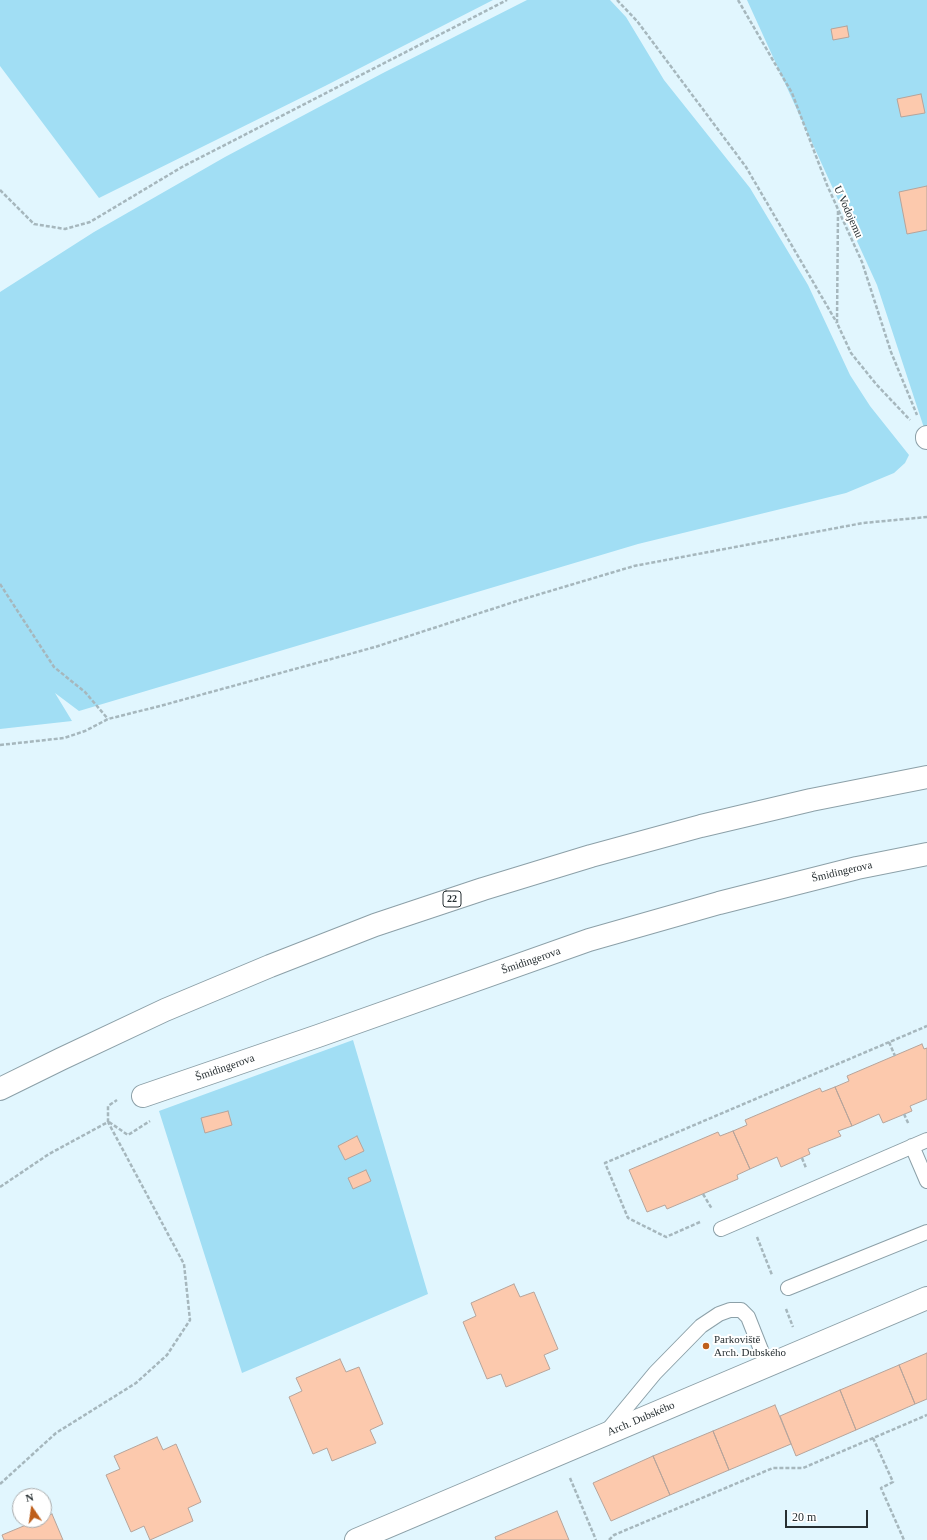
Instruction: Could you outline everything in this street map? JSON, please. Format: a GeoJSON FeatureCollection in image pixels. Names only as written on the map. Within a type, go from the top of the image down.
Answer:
{"type":"FeatureCollection","features":[{"type":"Feature","properties":{"kind":"street","name":"22"},"geometry":{"type":"LineString","coordinates":[[0,1089],[61,1058],[165,1010],[270,966],[376,925],[476,891],[591,856],[701,826],[811,800],[927,777]]}},
{"type":"Feature","properties":{"kind":"street","name":"Šmidingerova"},"geometry":{"type":"LineString","coordinates":[[143,1096],[589,940],[719,903],[857,868],[927,854]]}},
{"type":"Feature","properties":{"kind":"street","name":"Arch. Dubského"},"geometry":{"type":"LineString","coordinates":[[356,1540],[927,1298]]}},
{"type":"Feature","properties":{"kind":"lane"},"geometry":{"type":"LineString","coordinates":[[721,1229],[927,1140]]}},
{"type":"Feature","properties":{"kind":"lane"},"geometry":{"type":"LineString","coordinates":[[912,1146],[927,1181]]}},
{"type":"Feature","properties":{"kind":"lane"},"geometry":{"type":"LineString","coordinates":[[788,1288],[927,1232]]}},
{"type":"Feature","properties":{"kind":"lane"},"geometry":{"type":"LineString","coordinates":[[604,1435],[655,1373],[701,1326],[719,1314],[730,1310],[741,1310],[748,1317],[767,1365]]}},
{"type":"Feature","properties":{"kind":"path"},"geometry":{"type":"LineString","coordinates":[[0,190],[34,224],[65,229],[90,222],[182,167],[507,0]]}},
{"type":"Feature","properties":{"kind":"path"},"geometry":{"type":"LineString","coordinates":[[617,0],[638,21],[746,167],[836,323],[851,353],[876,384],[927,438]]}},
{"type":"Feature","properties":{"kind":"path","name":"U Vodojemu"},"geometry":{"type":"LineString","coordinates":[[738,0],[792,93],[827,185],[862,262],[891,352],[927,438]]}},
{"type":"Feature","properties":{"kind":"path"},"geometry":{"type":"LineString","coordinates":[[836,323],[838,208]]}},
{"type":"Feature","properties":{"kind":"path"},"geometry":{"type":"LineString","coordinates":[[0,745],[64,738],[85,731],[108,719],[375,647],[520,600],[634,566],[863,523],[927,517]]}},
{"type":"Feature","properties":{"kind":"path"},"geometry":{"type":"LineString","coordinates":[[0,584],[54,667],[85,692],[108,719]]}},
{"type":"Feature","properties":{"kind":"path"},"geometry":{"type":"LineString","coordinates":[[701,1222],[666,1237],[628,1218],[605,1163],[927,1026]]}},
{"type":"Feature","properties":{"kind":"path"},"geometry":{"type":"LineString","coordinates":[[889,1042],[895,1056]]}},
{"type":"Feature","properties":{"kind":"path"},"geometry":{"type":"LineString","coordinates":[[0,1484],[56,1433],[136,1383],[167,1355],[190,1320],[184,1264],[108,1122],[108,1106],[121,1098],[143,1096]]}},
{"type":"Feature","properties":{"kind":"path"},"geometry":{"type":"LineString","coordinates":[[0,1187],[48,1154],[108,1122]]}},
{"type":"Feature","properties":{"kind":"path"},"geometry":{"type":"LineString","coordinates":[[802,1158],[807,1169]]}},
{"type":"Feature","properties":{"kind":"path"},"geometry":{"type":"LineString","coordinates":[[703,1194],[712,1210]]}},
{"type":"Feature","properties":{"kind":"path"},"geometry":{"type":"LineString","coordinates":[[609,1540],[614,1535],[773,1468],[802,1468],[927,1415]]}},
{"type":"Feature","properties":{"kind":"path"},"geometry":{"type":"LineString","coordinates":[[873,1438],[892,1482],[881,1488],[904,1540]]}},
{"type":"Feature","properties":{"kind":"path"},"geometry":{"type":"LineString","coordinates":[[569,1475],[596,1540]]}},
{"type":"Feature","properties":{"kind":"shaded area"},"geometry":{"type":"Polygon","coordinates":[[[0,0],[493,0],[325,86],[99,198],[0,66],[0,0]]]}},
{"type":"Feature","properties":{"kind":"shaded area"},"geometry":{"type":"Polygon","coordinates":[[[527,0],[610,0],[626,17],[664,80],[750,188],[808,285],[850,375],[870,406],[909,455],[905,463],[894,473],[846,493],[638,544],[79,711],[55,693],[72,721],[0,729],[0,292],[94,232],[225,157],[383,73],[527,0]]]}},
{"type":"Feature","properties":{"kind":"shaded area"},"geometry":{"type":"Polygon","coordinates":[[[747,0],[927,0],[927,437],[877,285],[747,0]]]}},
{"type":"Feature","properties":{"kind":"shaded area"},"geometry":{"type":"Polygon","coordinates":[[[353,1040],[428,1294],[242,1373],[159,1111],[353,1040]]]}},
{"type":"Feature","properties":{"kind":"building"},"geometry":{"type":"Polygon","coordinates":[[[847,26],[849,37],[833,40],[831,29],[847,26]]]}},
{"type":"Feature","properties":{"kind":"building"},"geometry":{"type":"Polygon","coordinates":[[[921,94],[925,113],[901,117],[897,99],[921,94]]]}},
{"type":"Feature","properties":{"kind":"building"},"geometry":{"type":"Polygon","coordinates":[[[927,186],[927,230],[907,234],[899,192],[927,186]]]}},
{"type":"Feature","properties":{"kind":"building"},"geometry":{"type":"Polygon","coordinates":[[[922,1044],[924,1049],[927,1048],[927,1099],[910,1106],[912,1111],[883,1123],[879,1114],[852,1126],[835,1087],[849,1081],[847,1076],[922,1044]]]}},
{"type":"Feature","properties":{"kind":"building"},"geometry":{"type":"Polygon","coordinates":[[[835,1087],[852,1126],[838,1131],[841,1136],[808,1149],[810,1154],[781,1167],[777,1157],[750,1169],[733,1131],[747,1125],[745,1120],[820,1088],[822,1092],[835,1087]]]}},
{"type":"Feature","properties":{"kind":"building"},"geometry":{"type":"Polygon","coordinates":[[[228,1111],[232,1125],[205,1133],[201,1118],[228,1111]]]}},
{"type":"Feature","properties":{"kind":"building"},"geometry":{"type":"Polygon","coordinates":[[[733,1131],[750,1169],[737,1175],[738,1179],[667,1209],[665,1205],[647,1212],[629,1170],[718,1132],[720,1136],[733,1131]]]}},
{"type":"Feature","properties":{"kind":"building"},"geometry":{"type":"Polygon","coordinates":[[[357,1136],[364,1151],[345,1160],[338,1146],[357,1136]]]}},
{"type":"Feature","properties":{"kind":"building"},"geometry":{"type":"Polygon","coordinates":[[[366,1170],[371,1181],[353,1189],[348,1178],[366,1170]]]}},
{"type":"Feature","properties":{"kind":"building"},"geometry":{"type":"Polygon","coordinates":[[[514,1284],[520,1297],[534,1292],[558,1349],[544,1355],[550,1369],[506,1387],[501,1374],[487,1379],[463,1322],[476,1316],[471,1303],[514,1284]]]}},
{"type":"Feature","properties":{"kind":"building"},"geometry":{"type":"Polygon","coordinates":[[[927,1353],[927,1399],[915,1404],[899,1365],[927,1353]]]}},
{"type":"Feature","properties":{"kind":"building"},"geometry":{"type":"Polygon","coordinates":[[[340,1359],[346,1372],[359,1367],[383,1424],[370,1430],[376,1443],[332,1461],[327,1448],[313,1454],[289,1397],[302,1391],[296,1378],[340,1359]]]}},
{"type":"Feature","properties":{"kind":"building"},"geometry":{"type":"Polygon","coordinates":[[[899,1365],[915,1404],[856,1430],[840,1390],[899,1365]]]}},
{"type":"Feature","properties":{"kind":"building"},"geometry":{"type":"Polygon","coordinates":[[[840,1390],[856,1430],[796,1456],[780,1416],[840,1390]]]}},
{"type":"Feature","properties":{"kind":"building"},"geometry":{"type":"Polygon","coordinates":[[[775,1405],[791,1444],[729,1470],[713,1431],[775,1405]]]}},
{"type":"Feature","properties":{"kind":"building"},"geometry":{"type":"Polygon","coordinates":[[[713,1431],[729,1470],[670,1495],[653,1456],[713,1431]]]}},
{"type":"Feature","properties":{"kind":"building"},"geometry":{"type":"Polygon","coordinates":[[[157,1437],[163,1450],[176,1444],[201,1502],[188,1508],[193,1521],[150,1540],[144,1526],[131,1532],[106,1475],[120,1469],[114,1456],[157,1437]]]}},
{"type":"Feature","properties":{"kind":"building"},"geometry":{"type":"Polygon","coordinates":[[[653,1456],[670,1495],[611,1521],[593,1483],[653,1456]]]}},
{"type":"Feature","properties":{"kind":"building"},"geometry":{"type":"Polygon","coordinates":[[[557,1511],[569,1540],[496,1540],[495,1537],[557,1511]]]}},
{"type":"Feature","properties":{"kind":"building"},"geometry":{"type":"Polygon","coordinates":[[[52,1514],[63,1540],[4,1540],[2,1535],[19,1528],[52,1528],[52,1514]]]}},
{"type":"Feature","properties":{"kind":"place","name":"Parkoviště Arch. Dubského"},"geometry":{"type":"Point","coordinates":[706,1346]}}]}
